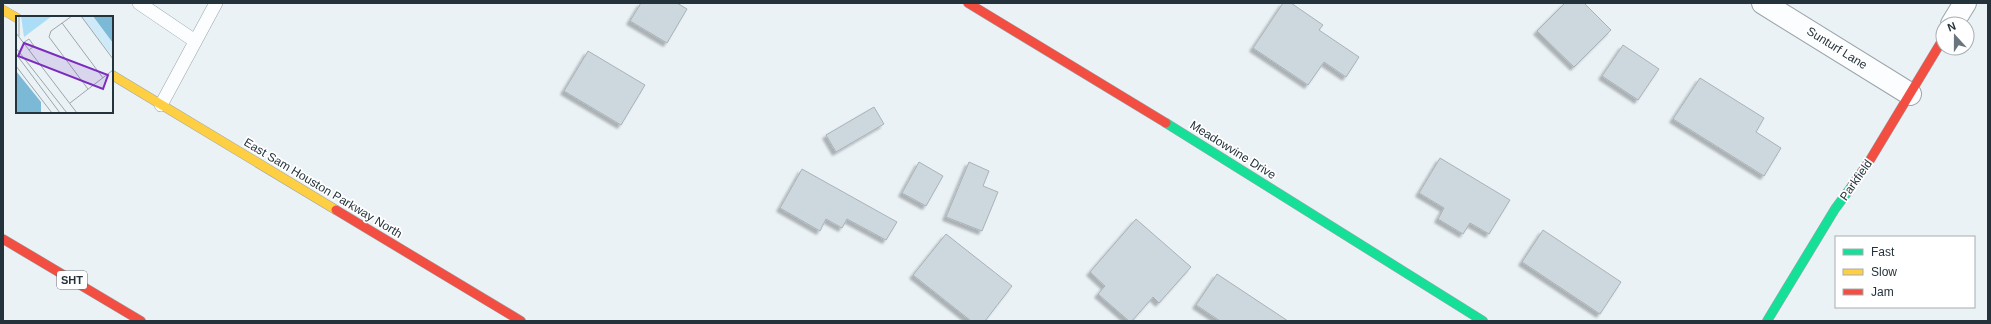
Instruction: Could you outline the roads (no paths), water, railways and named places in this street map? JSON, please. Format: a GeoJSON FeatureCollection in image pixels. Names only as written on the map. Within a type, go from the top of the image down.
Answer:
{"type":"FeatureCollection","features":[{"type":"Feature","properties":{"kind":"main road","name":"Meadowvine Drive"},"geometry":{"type":"LineString","coordinates":[[968,3],[1220,156],[1483,321]]}},
{"type":"Feature","properties":{"kind":"main road"},"geometry":{"type":"LineString","coordinates":[[3,10],[16,17]]}},
{"type":"Feature","properties":{"kind":"main road","name":"Parkfield"},"geometry":{"type":"LineString","coordinates":[[1767,321],[1836,209],[1870,160],[1935,52]]}},
{"type":"Feature","properties":{"kind":"main road","name":"East Sam Houston Parkway North"},"geometry":{"type":"LineString","coordinates":[[113,76],[521,321]]}},
{"type":"Feature","properties":{"kind":"main road","name":"SHT"},"geometry":{"type":"LineString","coordinates":[[3,239],[141,321]]}},
{"type":"Feature","properties":{"kind":"street","name":"Sunturf Lane"},"geometry":{"type":"LineString","coordinates":[[1763,3],[1910,94]]}},
{"type":"Feature","properties":{"kind":"street"},"geometry":{"type":"LineString","coordinates":[[1957,16],[1965,3]]}},
{"type":"Feature","properties":{"kind":"lane"},"geometry":{"type":"LineString","coordinates":[[139,3],[195,41]]}},
{"type":"Feature","properties":{"kind":"lane"},"geometry":{"type":"LineString","coordinates":[[161,105],[216,3]]}}]}
